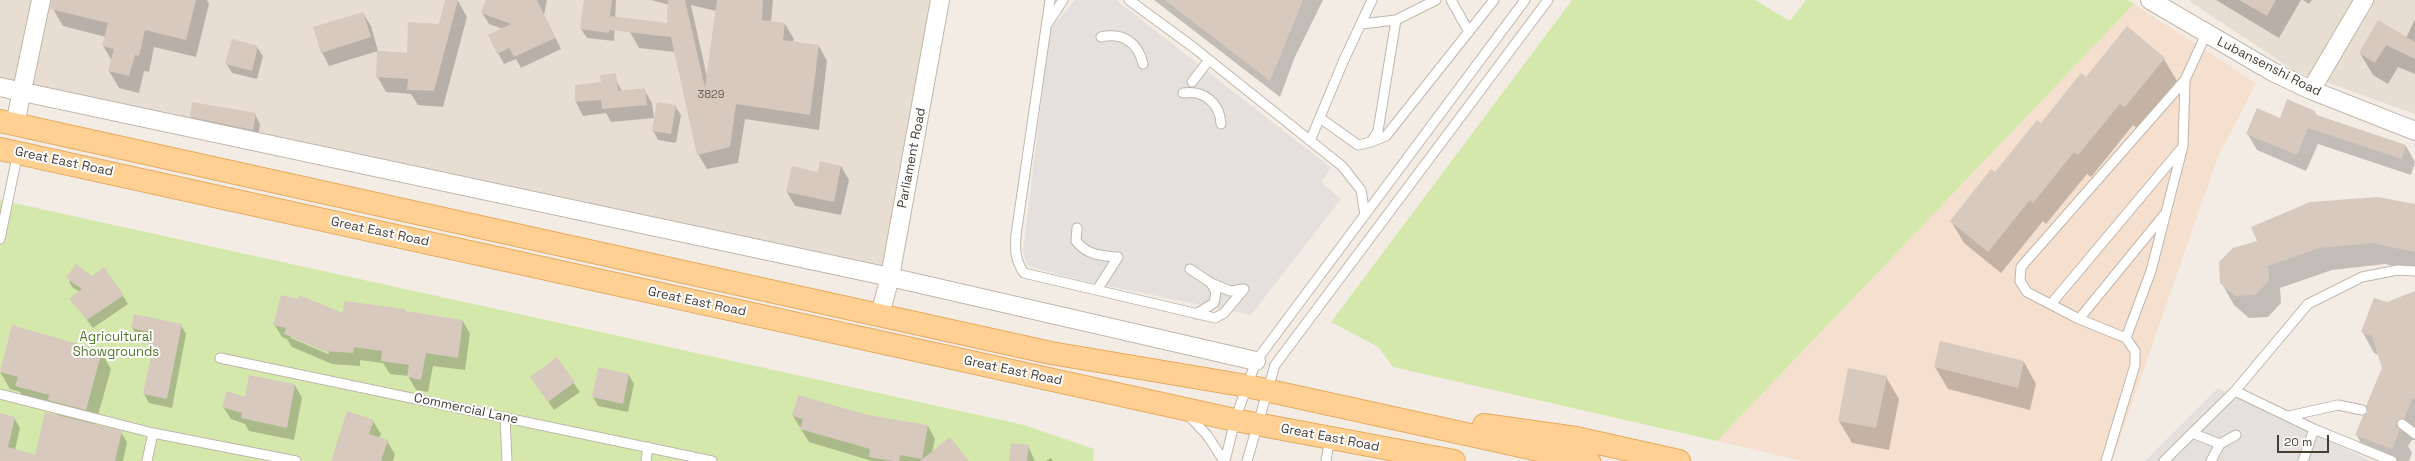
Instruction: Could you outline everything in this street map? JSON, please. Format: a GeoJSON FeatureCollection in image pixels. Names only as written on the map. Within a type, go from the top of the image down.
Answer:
{"type":"FeatureCollection","features":[{"type":"Feature","properties":{"kind":"main road","name":"Great East Road"},"geometry":{"type":"LineString","coordinates":[[8,123],[1051,353],[1257,388],[1589,461]]}},
{"type":"Feature","properties":{"kind":"main road","name":"Great East Road"},"geometry":{"type":"LineString","coordinates":[[9,150],[1235,420],[1330,438],[1402,456],[1454,461]]}},
{"type":"Feature","properties":{"kind":"main road","name":"Great East Road"},"geometry":{"type":"LineString","coordinates":[[1335,406],[1366,405],[1576,438],[1679,461]]}},
{"type":"Feature","properties":{"kind":"street"},"geometry":{"type":"LineString","coordinates":[[8,123],[22,92],[41,0]]}},
{"type":"Feature","properties":{"kind":"street","name":"Parliament Road"},"geometry":{"type":"LineString","coordinates":[[880,315],[890,277],[940,0]]}},
{"type":"Feature","properties":{"kind":"street","name":"Lubansenshi Road"},"geometry":{"type":"LineString","coordinates":[[2150,0],[2273,72],[2311,90],[2415,131]]}},
{"type":"Feature","properties":{"kind":"street"},"geometry":{"type":"LineString","coordinates":[[2311,90],[2364,0]]}},
{"type":"Feature","properties":{"kind":"street"},"geometry":{"type":"LineString","coordinates":[[0,87],[890,277],[1256,361]]}},
{"type":"Feature","properties":{"kind":"lane"},"geometry":{"type":"LineString","coordinates":[[1050,0],[1016,235],[1015,254],[1017,263],[1024,273],[1215,318],[1224,313],[1244,289],[1230,291],[1211,283],[1190,268]]}},
{"type":"Feature","properties":{"kind":"lane"},"geometry":{"type":"LineString","coordinates":[[1046,26],[1063,0]]}},
{"type":"Feature","properties":{"kind":"lane"},"geometry":{"type":"LineString","coordinates":[[1129,0],[1209,60],[1342,166],[1361,190],[1365,215]]}},
{"type":"Feature","properties":{"kind":"lane"},"geometry":{"type":"LineString","coordinates":[[1310,141],[1372,0]]}},
{"type":"Feature","properties":{"kind":"lane"},"geometry":{"type":"LineString","coordinates":[[1361,24],[1396,20],[1436,0]]}},
{"type":"Feature","properties":{"kind":"lane"},"geometry":{"type":"LineString","coordinates":[[1451,0],[1469,32]]}},
{"type":"Feature","properties":{"kind":"lane"},"geometry":{"type":"LineString","coordinates":[[1320,118],[1358,145],[1386,136],[1494,0]]}},
{"type":"Feature","properties":{"kind":"lane"},"geometry":{"type":"LineString","coordinates":[[1247,461],[1257,424],[1256,361],[1525,0]]}},
{"type":"Feature","properties":{"kind":"lane"},"geometry":{"type":"LineString","coordinates":[[1224,461],[1235,420],[1257,388],[1548,0]]}},
{"type":"Feature","properties":{"kind":"lane"},"geometry":{"type":"LineString","coordinates":[[1371,142],[1378,131],[1396,20]]}},
{"type":"Feature","properties":{"kind":"lane"},"geometry":{"type":"LineString","coordinates":[[2106,461],[2135,365],[2135,351],[2126,338],[2079,318],[2027,292],[2020,281],[2021,267],[2185,80],[2206,34]]}},
{"type":"Feature","properties":{"kind":"lane"},"geometry":{"type":"LineString","coordinates":[[1101,37],[1116,35],[1130,41],[1137,47],[1143,64]]}},
{"type":"Feature","properties":{"kind":"lane"},"geometry":{"type":"LineString","coordinates":[[1192,82],[1209,60]]}},
{"type":"Feature","properties":{"kind":"lane"},"geometry":{"type":"LineString","coordinates":[[1198,74],[1201,90],[1217,107],[1221,124]]}},
{"type":"Feature","properties":{"kind":"lane"},"geometry":{"type":"LineString","coordinates":[[2126,338],[2151,271],[2183,146],[2185,80]]}},
{"type":"Feature","properties":{"kind":"lane"},"geometry":{"type":"LineString","coordinates":[[1183,93],[1190,92],[1205,96]]}},
{"type":"Feature","properties":{"kind":"lane"},"geometry":{"type":"LineString","coordinates":[[2050,304],[2183,146]]}},
{"type":"Feature","properties":{"kind":"lane"},"geometry":{"type":"LineString","coordinates":[[0,235],[9,150]]}},
{"type":"Feature","properties":{"kind":"lane"},"geometry":{"type":"LineString","coordinates":[[2079,318],[2166,213]]}},
{"type":"Feature","properties":{"kind":"lane"},"geometry":{"type":"LineString","coordinates":[[1077,228],[1076,241],[1083,250],[1100,256],[1118,257],[1098,290]]}},
{"type":"Feature","properties":{"kind":"lane"},"geometry":{"type":"LineString","coordinates":[[2164,461],[2234,391],[2308,304],[2362,277],[2398,270],[2415,271]]}},
{"type":"Feature","properties":{"kind":"lane"},"geometry":{"type":"LineString","coordinates":[[1196,314],[1214,303],[1216,292],[1211,283]]}},
{"type":"Feature","properties":{"kind":"lane","name":"Commercial Lane"},"geometry":{"type":"LineString","coordinates":[[220,358],[712,461]]}},
{"type":"Feature","properties":{"kind":"lane"},"geometry":{"type":"LineString","coordinates":[[1256,361],[1275,365]]}},
{"type":"Feature","properties":{"kind":"lane"},"geometry":{"type":"LineString","coordinates":[[2234,391],[2314,429],[2392,461]]}},
{"type":"Feature","properties":{"kind":"lane"},"geometry":{"type":"LineString","coordinates":[[0,394],[153,433],[296,461]]}},
{"type":"Feature","properties":{"kind":"lane"},"geometry":{"type":"LineString","coordinates":[[2289,416],[2338,406],[2362,410]]}},
{"type":"Feature","properties":{"kind":"lane"},"geometry":{"type":"LineString","coordinates":[[1180,408],[1207,435],[1224,461]]}},
{"type":"Feature","properties":{"kind":"lane"},"geometry":{"type":"LineString","coordinates":[[505,417],[507,461]]}},
{"type":"Feature","properties":{"kind":"lane"},"geometry":{"type":"LineString","coordinates":[[2402,424],[2415,434]]}},
{"type":"Feature","properties":{"kind":"lane"},"geometry":{"type":"LineString","coordinates":[[2303,461],[2314,429]]}},
{"type":"Feature","properties":{"kind":"lane"},"geometry":{"type":"LineString","coordinates":[[147,461],[153,433]]}},
{"type":"Feature","properties":{"kind":"lane"},"geometry":{"type":"LineString","coordinates":[[2192,433],[2220,444]]}},
{"type":"Feature","properties":{"kind":"lane"},"geometry":{"type":"LineString","coordinates":[[2211,461],[2220,444],[2236,435]]}},
{"type":"Feature","properties":{"kind":"lane"},"geometry":{"type":"LineString","coordinates":[[1326,461],[1330,438]]}},
{"type":"Feature","properties":{"kind":"lane"},"geometry":{"type":"LineString","coordinates":[[646,461],[648,447]]}},
{"type":"Feature","properties":{"kind":"shaded area"},"geometry":{"type":"Polygon","coordinates":[[[0,0],[938,0],[890,271],[0,85],[0,0]]]}},
{"type":"Feature","properties":{"kind":"shaded area"},"geometry":{"type":"Polygon","coordinates":[[[1075,0],[1116,0],[1331,168],[1321,182],[1341,199],[1251,315],[1088,282],[1028,266],[1023,253],[1050,30],[1075,0]]]}},
{"type":"Feature","properties":{"kind":"shaded area"},"geometry":{"type":"Polygon","coordinates":[[[2188,0],[2415,0],[2415,114],[2293,70],[2188,0]]]}},
{"type":"Feature","properties":{"kind":"shaded area"},"geometry":{"type":"Polygon","coordinates":[[[2134,4],[2256,83],[2217,159],[2112,461],[1802,461],[1717,441],[2134,4]]]}},
{"type":"Feature","properties":{"kind":"shaded area"},"geometry":{"type":"Polygon","coordinates":[[[2218,388],[2371,461],[2145,461],[2218,388]]]}},
{"type":"Feature","properties":{"kind":"green space"},"geometry":{"type":"Polygon","coordinates":[[[1572,0],[1755,0],[1790,21],[1806,0],[2128,0],[2134,4],[1717,441],[1393,367],[1378,347],[1331,322],[1572,0]]]}},
{"type":"Feature","properties":{"kind":"green space","name":"Agricultural Showgrounds"},"geometry":{"type":"Polygon","coordinates":[[[0,200],[1024,425],[1094,449],[1093,461],[0,461],[0,200]]]}},
{"type":"Feature","properties":{"kind":"building"},"geometry":{"type":"Polygon","coordinates":[[[51,0],[196,0],[186,40],[145,30],[139,56],[135,55],[129,76],[108,71],[114,49],[102,46],[108,23],[50,9],[51,0]]]}},
{"type":"Feature","properties":{"kind":"building"},"geometry":{"type":"Polygon","coordinates":[[[445,0],[458,0],[434,91],[407,90],[408,79],[376,77],[377,51],[407,53],[408,22],[439,24],[445,0]]]}},
{"type":"Feature","properties":{"kind":"building"},"geometry":{"type":"Polygon","coordinates":[[[486,0],[537,0],[555,38],[514,57],[509,48],[497,54],[488,35],[511,24],[481,13],[486,0]]]}},
{"type":"Feature","properties":{"kind":"building"},"geometry":{"type":"Polygon","coordinates":[[[584,0],[612,0],[610,16],[667,23],[668,0],[685,0],[705,88],[717,0],[763,0],[762,20],[785,23],[783,40],[819,45],[810,115],[736,104],[730,147],[697,155],[671,37],[609,30],[609,33],[580,29],[584,0]]]}},
{"type":"Feature","properties":{"kind":"building"},"geometry":{"type":"Polygon","coordinates":[[[1165,0],[1303,0],[1270,81],[1165,0]]]}},
{"type":"Feature","properties":{"kind":"building"},"geometry":{"type":"Polygon","coordinates":[[[2239,0],[2276,0],[2267,16],[2239,0]]]}},
{"type":"Feature","properties":{"kind":"building"},"geometry":{"type":"Polygon","coordinates":[[[363,12],[371,37],[321,53],[313,27],[363,12]]]}},
{"type":"Feature","properties":{"kind":"building"},"geometry":{"type":"Polygon","coordinates":[[[2378,20],[2415,42],[2415,59],[2386,45],[2375,63],[2359,53],[2378,20]]]}},
{"type":"Feature","properties":{"kind":"building"},"geometry":{"type":"Polygon","coordinates":[[[2127,26],[2165,58],[2125,107],[2120,104],[2078,155],[2074,152],[2033,203],[2030,200],[1988,252],[1950,221],[1991,169],[1995,172],[2037,120],[2041,123],[2081,73],[2086,77],[2127,26]]]}},
{"type":"Feature","properties":{"kind":"building"},"geometry":{"type":"Polygon","coordinates":[[[232,39],[258,46],[252,71],[225,64],[232,39]]]}},
{"type":"Feature","properties":{"kind":"building"},"geometry":{"type":"Polygon","coordinates":[[[616,73],[618,91],[645,88],[647,105],[602,109],[601,100],[575,102],[575,85],[601,82],[600,75],[616,73]]]}},
{"type":"Feature","properties":{"kind":"building"},"geometry":{"type":"Polygon","coordinates":[[[2287,99],[2315,111],[2314,114],[2406,145],[2402,159],[2308,128],[2297,155],[2246,134],[2257,108],[2280,118],[2287,99]]]}},
{"type":"Feature","properties":{"kind":"building"},"geometry":{"type":"Polygon","coordinates":[[[192,102],[256,113],[253,130],[190,117],[192,102]]]}},
{"type":"Feature","properties":{"kind":"building"},"geometry":{"type":"Polygon","coordinates":[[[657,102],[676,105],[671,134],[652,131],[657,102]]]}},
{"type":"Feature","properties":{"kind":"building"},"geometry":{"type":"Polygon","coordinates":[[[820,161],[841,166],[834,202],[786,192],[792,166],[818,172],[820,161]]]}},
{"type":"Feature","properties":{"kind":"building"},"geometry":{"type":"Polygon","coordinates":[[[2378,197],[2415,204],[2415,252],[2372,243],[2319,248],[2268,266],[2269,281],[2255,295],[2235,296],[2220,283],[2219,262],[2233,248],[2257,241],[2251,227],[2310,202],[2378,197]]]}},
{"type":"Feature","properties":{"kind":"building"},"geometry":{"type":"Polygon","coordinates":[[[76,264],[92,276],[104,267],[124,295],[87,320],[69,299],[82,289],[66,278],[76,264]]]}},
{"type":"Feature","properties":{"kind":"building"},"geometry":{"type":"Polygon","coordinates":[[[2415,291],[2415,398],[2412,399],[2404,419],[2397,421],[2396,426],[2400,430],[2392,449],[2355,435],[2363,416],[2368,412],[2366,406],[2382,368],[2372,336],[2361,332],[2374,298],[2387,302],[2415,291]]]}},
{"type":"Feature","properties":{"kind":"building"},"geometry":{"type":"Polygon","coordinates":[[[281,295],[298,299],[299,295],[343,313],[344,301],[405,309],[405,311],[463,320],[458,358],[426,353],[421,380],[407,377],[409,365],[381,361],[382,351],[354,347],[353,353],[324,351],[284,334],[286,328],[273,325],[281,295]]]}},
{"type":"Feature","properties":{"kind":"building"},"geometry":{"type":"Polygon","coordinates":[[[134,314],[182,324],[167,399],[143,394],[152,351],[147,350],[151,332],[131,328],[134,314]]]}},
{"type":"Feature","properties":{"kind":"building"},"geometry":{"type":"Polygon","coordinates":[[[12,325],[102,351],[86,410],[48,400],[49,395],[15,386],[18,377],[0,372],[12,325]]]}},
{"type":"Feature","properties":{"kind":"building"},"geometry":{"type":"Polygon","coordinates":[[[1940,341],[2024,361],[2018,388],[1934,367],[1940,341]]]}},
{"type":"Feature","properties":{"kind":"building"},"geometry":{"type":"Polygon","coordinates":[[[557,357],[575,382],[548,402],[530,377],[557,357]]]}},
{"type":"Feature","properties":{"kind":"building"},"geometry":{"type":"Polygon","coordinates":[[[598,367],[629,374],[623,404],[592,397],[598,367]]]}},
{"type":"Feature","properties":{"kind":"building"},"geometry":{"type":"Polygon","coordinates":[[[1848,368],[1887,376],[1876,428],[1838,421],[1848,368]]]}},
{"type":"Feature","properties":{"kind":"building"},"geometry":{"type":"Polygon","coordinates":[[[249,375],[295,384],[287,428],[241,418],[242,413],[222,407],[227,391],[245,397],[249,375]]]}},
{"type":"Feature","properties":{"kind":"building"},"geometry":{"type":"Polygon","coordinates":[[[798,395],[868,415],[928,425],[922,459],[900,455],[899,461],[869,457],[870,449],[800,429],[803,419],[792,416],[798,395]]]}},
{"type":"Feature","properties":{"kind":"building"},"geometry":{"type":"Polygon","coordinates":[[[347,411],[374,420],[369,434],[388,440],[381,461],[331,461],[347,411]]]}},
{"type":"Feature","properties":{"kind":"building"},"geometry":{"type":"Polygon","coordinates":[[[45,412],[122,431],[115,461],[0,461],[0,413],[15,417],[8,447],[35,455],[45,412]]]}},
{"type":"Feature","properties":{"kind":"building"},"geometry":{"type":"Polygon","coordinates":[[[950,437],[969,461],[920,461],[950,437]]]}},
{"type":"Feature","properties":{"kind":"building"},"geometry":{"type":"Polygon","coordinates":[[[1011,443],[1029,445],[1027,461],[1009,461],[1011,443]]]}}]}
